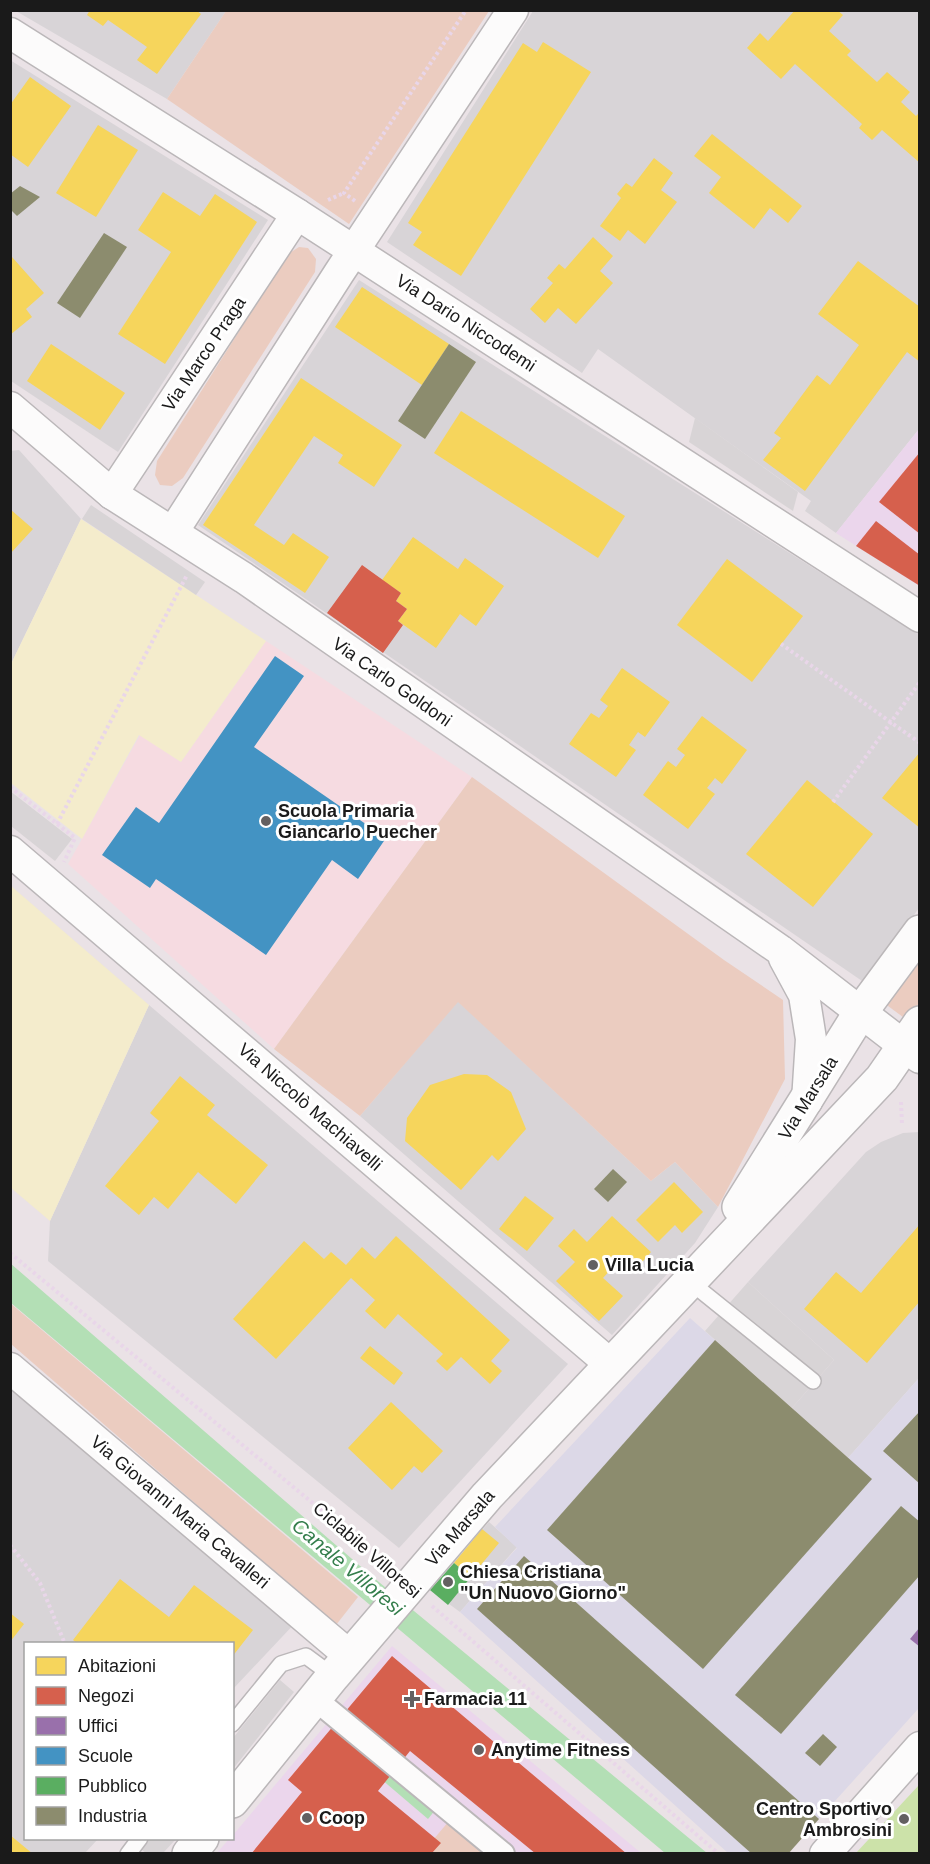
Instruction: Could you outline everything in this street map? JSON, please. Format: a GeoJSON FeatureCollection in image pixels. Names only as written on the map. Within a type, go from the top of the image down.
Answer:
{"type":"FeatureCollection","features":[{"type":"Feature","properties":{"kind":"street"},"geometry":{"type":"LineString","coordinates":[[173,532],[353,252],[513,10]]}},
{"type":"Feature","properties":{"kind":"street","name":"Via Dario Niccodemi"},"geometry":{"type":"LineString","coordinates":[[10,33],[297,214],[920,617]]}},
{"type":"Feature","properties":{"kind":"street","name":"Via Marco Praga"},"geometry":{"type":"LineString","coordinates":[[112,494],[297,214]]}},
{"type":"Feature","properties":{"kind":"street","name":"Via Carlo Goldoni"},"geometry":{"type":"LineString","coordinates":[[10,407],[112,494],[201,550],[780,950],[860,1013],[914,1042]]}},
{"type":"Feature","properties":{"kind":"street","name":"Via Niccolò Machiavelli"},"geometry":{"type":"LineString","coordinates":[[10,851],[55,892],[609,1363]]}},
{"type":"Feature","properties":{"kind":"street","name":"Via Marsala"},"geometry":{"type":"LineString","coordinates":[[695,1274],[807,1101],[860,1013],[920,932]]}},
{"type":"Feature","properties":{"kind":"street","name":"Via Carlo Goldoni"},"geometry":{"type":"LineString","coordinates":[[780,950],[804,995],[811,1039],[807,1101]]}},
{"type":"Feature","properties":{"kind":"street","name":"Via Marsala"},"geometry":{"type":"LineString","coordinates":[[234,1799],[333,1677],[487,1496],[609,1363],[914,1042]]}},
{"type":"Feature","properties":{"kind":"street","name":"Via Giovanni Maria Cavalleri"},"geometry":{"type":"LineString","coordinates":[[10,1368],[333,1677]]}},
{"type":"Feature","properties":{"kind":"street"},"geometry":{"type":"LineString","coordinates":[[333,1677],[503,1854]]}},
{"type":"Feature","properties":{"kind":"street"},"geometry":{"type":"LineString","coordinates":[[825,1854],[920,1748]]}},
{"type":"Feature","properties":{"kind":"street"},"geometry":{"type":"LineString","coordinates":[[189,1854],[201,1840]]}},
{"type":"Feature","properties":{"kind":"lane"},"geometry":{"type":"LineString","coordinates":[[695,1274],[813,1381]]}},
{"type":"Feature","properties":{"kind":"lane"},"geometry":{"type":"LineString","coordinates":[[234,1722],[281,1664],[306,1656],[333,1677]]}},
{"type":"Feature","properties":{"kind":"lane"},"geometry":{"type":"LineString","coordinates":[[128,1853],[139,1840]]}},
{"type":"Feature","properties":{"kind":"path"},"geometry":{"type":"LineString","coordinates":[[377,216],[344,193],[466,10]]}},
{"type":"Feature","properties":{"kind":"path"},"geometry":{"type":"LineString","coordinates":[[57,824],[201,550]]}},
{"type":"Feature","properties":{"kind":"path"},"geometry":{"type":"LineString","coordinates":[[781,644],[920,743]]}},
{"type":"Feature","properties":{"kind":"path"},"geometry":{"type":"LineString","coordinates":[[833,802],[920,682]]}},
{"type":"Feature","properties":{"kind":"path"},"geometry":{"type":"LineString","coordinates":[[10,787],[75,838],[63,863],[68,871],[55,892]]}},
{"type":"Feature","properties":{"kind":"path","name":"Ciclabile Villoresi"},"geometry":{"type":"LineString","coordinates":[[10,1253],[398,1600],[719,1854]]}},
{"type":"Feature","properties":{"kind":"path"},"geometry":{"type":"LineString","coordinates":[[10,1545],[39,1583],[64,1642]]}},
{"type":"Feature","properties":{"kind":"shaded area"},"geometry":{"type":"Polygon","coordinates":[[[16,11],[226,11],[167,99],[16,11]]]}},
{"type":"Feature","properties":{"kind":"shaded area"},"geometry":{"type":"Polygon","coordinates":[[[226,11],[489,11],[349,224],[167,99],[226,11]]]}},
{"type":"Feature","properties":{"kind":"shaded area"},"geometry":{"type":"Polygon","coordinates":[[[533,11],[919,11],[919,429],[836,533],[805,511],[811,501],[598,349],[582,373],[387,242],[533,11]]]}},
{"type":"Feature","properties":{"kind":"shaded area"},"geometry":{"type":"Polygon","coordinates":[[[10,60],[268,220],[118,452],[11,381],[10,60]]]}},
{"type":"Feature","properties":{"kind":"shaded area"},"geometry":{"type":"Polygon","coordinates":[[[299,247],[308,248],[316,259],[315,272],[183,478],[172,486],[160,485],[155,475],[157,461],[288,254],[299,247]]]}},
{"type":"Feature","properties":{"kind":"shaded area"},"geometry":{"type":"Polygon","coordinates":[[[359,280],[919,635],[919,908],[865,983],[198,525],[359,280]]]}},
{"type":"Feature","properties":{"kind":"shaded area"},"geometry":{"type":"Polygon","coordinates":[[[695,418],[798,492],[793,511],[689,442],[695,418]]]}},
{"type":"Feature","properties":{"kind":"shaded area"},"geometry":{"type":"Polygon","coordinates":[[[919,429],[919,586],[836,533],[919,429]]]}},
{"type":"Feature","properties":{"kind":"shaded area"},"geometry":{"type":"Polygon","coordinates":[[[19,450],[81,519],[11,664],[10,451],[19,450]]]}},
{"type":"Feature","properties":{"kind":"shaded area"},"geometry":{"type":"Polygon","coordinates":[[[91,505],[205,582],[196,595],[82,519],[91,505]]]}},
{"type":"Feature","properties":{"kind":"shaded area"},"geometry":{"type":"Polygon","coordinates":[[[81,519],[266,641],[181,762],[139,735],[82,839],[11,783],[10,666],[81,519]]]}},
{"type":"Feature","properties":{"kind":"shaded area","name":"Scuola Primaria Giancarlo Puecher"},"geometry":{"type":"Polygon","coordinates":[[[266,641],[472,777],[274,1049],[68,864],[140,735],[181,762],[266,641]]]}},
{"type":"Feature","properties":{"kind":"shaded area"},"geometry":{"type":"Polygon","coordinates":[[[472,777],[724,960],[783,1000],[785,1079],[718,1207],[675,1162],[651,1181],[458,1002],[360,1116],[274,1049],[472,777]]]}},
{"type":"Feature","properties":{"kind":"shaded area"},"geometry":{"type":"Polygon","coordinates":[[[10,791],[72,839],[55,861],[11,826],[10,791]]]}},
{"type":"Feature","properties":{"kind":"shaded area"},"geometry":{"type":"Polygon","coordinates":[[[11,886],[149,1005],[50,1221],[11,1188],[11,886]]]}},
{"type":"Feature","properties":{"kind":"shaded area"},"geometry":{"type":"Polygon","coordinates":[[[919,956],[919,1003],[907,1020],[884,1003],[919,956]]]}},
{"type":"Feature","properties":{"kind":"shaded area"},"geometry":{"type":"Polygon","coordinates":[[[458,1001],[651,1181],[675,1162],[718,1207],[695,1243],[612,1335],[360,1116],[458,1001]]]}},
{"type":"Feature","properties":{"kind":"shaded area"},"geometry":{"type":"Polygon","coordinates":[[[149,1005],[568,1364],[399,1548],[48,1261],[50,1221],[149,1005]]]}},
{"type":"Feature","properties":{"kind":"shaded area"},"geometry":{"type":"Polygon","coordinates":[[[919,1132],[919,1378],[848,1458],[792,1408],[834,1360],[748,1282],[866,1152],[881,1142],[903,1133],[919,1132]]]}},
{"type":"Feature","properties":{"kind":"shaded area"},"geometry":{"type":"Polygon","coordinates":[[[748,1282],[834,1360],[792,1408],[705,1331],[748,1282]]]}},
{"type":"Feature","properties":{"kind":"shaded area"},"geometry":{"type":"Polygon","coordinates":[[[10,1303],[358,1597],[336,1625],[11,1344],[10,1303]]]}},
{"type":"Feature","properties":{"kind":"shaded area"},"geometry":{"type":"Polygon","coordinates":[[[690,1318],[848,1458],[919,1378],[919,1708],[788,1853],[728,1853],[460,1612],[517,1548],[495,1527],[690,1318]]]}},
{"type":"Feature","properties":{"kind":"shaded area"},"geometry":{"type":"Polygon","coordinates":[[[10,1383],[297,1621],[234,1688],[234,1642],[24,1642],[24,1840],[97,1840],[85,1853],[11,1853],[10,1383]]]}},
{"type":"Feature","properties":{"kind":"shaded area"},"geometry":{"type":"Polygon","coordinates":[[[489,1522],[517,1547],[460,1612],[430,1590],[489,1522]]]}},
{"type":"Feature","properties":{"kind":"shaded area"},"geometry":{"type":"Polygon","coordinates":[[[392,1646],[641,1853],[216,1854],[228,1840],[234,1840],[234,1834],[392,1646]]]}},
{"type":"Feature","properties":{"kind":"shaded area"},"geometry":{"type":"Polygon","coordinates":[[[280,1680],[294,1692],[234,1768],[234,1737],[280,1680]]]}},
{"type":"Feature","properties":{"kind":"shaded area","name":"Centro Sportivo Ambrosini"},"geometry":{"type":"Polygon","coordinates":[[[919,1785],[919,1853],[856,1853],[919,1785]]]}},
{"type":"Feature","properties":{"kind":"shaded area"},"geometry":{"type":"Polygon","coordinates":[[[449,1821],[485,1851],[483,1854],[422,1853],[449,1821]]]}},
{"type":"Feature","properties":{"kind":"shaded area"},"geometry":{"type":"Polygon","coordinates":[[[150,1840],[175,1840],[163,1853],[146,1853],[142,1850],[150,1840]]]}},
{"type":"Feature","properties":{"kind":"water","name":"Canale Villoresi"},"geometry":{"type":"Polygon","coordinates":[[[10,1263],[374,1578],[707,1853],[665,1853],[11,1303],[10,1263]]]}},
{"type":"Feature","properties":{"kind":"water"},"geometry":{"type":"Polygon","coordinates":[[[382,1763],[436,1809],[428,1819],[374,1773],[382,1763]]]}},
{"type":"Feature","properties":{"kind":"building: Abitazioni"},"geometry":{"type":"Polygon","coordinates":[[[90,10],[196,10],[201,14],[157,74],[137,60],[147,47],[108,20],[103,26],[87,15],[90,10]]]}},
{"type":"Feature","properties":{"kind":"building: Abitazioni"},"geometry":{"type":"Polygon","coordinates":[[[795,10],[837,10],[843,15],[829,31],[851,51],[847,55],[877,82],[887,72],[910,92],[901,102],[916,116],[920,112],[920,163],[882,130],[872,140],[859,128],[862,124],[795,64],[781,79],[747,48],[760,33],[768,41],[795,10]]]}},
{"type":"Feature","properties":{"kind":"building: Abitazioni"},"geometry":{"type":"Polygon","coordinates":[[[543,42],[591,72],[461,276],[413,245],[422,232],[408,223],[523,43],[537,52],[543,42]]]}},
{"type":"Feature","properties":{"kind":"building: Abitazioni"},"geometry":{"type":"Polygon","coordinates":[[[30,77],[71,106],[28,167],[10,154],[10,105],[30,77]]]}},
{"type":"Feature","properties":{"kind":"building: Abitazioni"},"geometry":{"type":"Polygon","coordinates":[[[98,125],[138,150],[96,217],[56,193],[98,125]]]}},
{"type":"Feature","properties":{"kind":"building: Abitazioni"},"geometry":{"type":"Polygon","coordinates":[[[712,134],[802,206],[788,223],[770,208],[754,229],[709,193],[721,177],[694,156],[712,134]]]}},
{"type":"Feature","properties":{"kind":"building: Abitazioni"},"geometry":{"type":"Polygon","coordinates":[[[654,158],[673,173],[661,190],[677,202],[645,244],[628,230],[620,241],[600,226],[621,198],[617,194],[626,183],[632,187],[654,158]]]}},
{"type":"Feature","properties":{"kind":"building: Abitazioni"},"geometry":{"type":"Polygon","coordinates":[[[163,192],[200,216],[215,194],[257,222],[165,364],[118,334],[171,252],[138,230],[163,192]]]}},
{"type":"Feature","properties":{"kind":"building: Abitazioni"},"geometry":{"type":"Polygon","coordinates":[[[593,237],[613,256],[600,271],[613,283],[576,324],[558,308],[545,323],[530,309],[553,283],[547,278],[559,264],[565,269],[593,237]]]}},
{"type":"Feature","properties":{"kind":"building: Abitazioni"},"geometry":{"type":"Polygon","coordinates":[[[12,257],[44,293],[26,309],[32,317],[10,335],[12,257]]]}},
{"type":"Feature","properties":{"kind":"building: Abitazioni"},"geometry":{"type":"Polygon","coordinates":[[[858,261],[920,307],[920,362],[907,352],[805,491],[763,460],[781,438],[774,433],[817,375],[830,385],[859,345],[818,314],[858,261]]]}},
{"type":"Feature","properties":{"kind":"building: Abitazioni"},"geometry":{"type":"Polygon","coordinates":[[[362,287],[449,344],[422,385],[335,327],[362,287]]]}},
{"type":"Feature","properties":{"kind":"building: Abitazioni"},"geometry":{"type":"Polygon","coordinates":[[[51,344],[125,393],[100,430],[27,381],[51,344]]]}},
{"type":"Feature","properties":{"kind":"building: Abitazioni"},"geometry":{"type":"Polygon","coordinates":[[[301,378],[402,445],[374,487],[338,463],[343,455],[314,436],[254,525],[284,545],[293,533],[329,557],[305,593],[203,525],[301,378]]]}},
{"type":"Feature","properties":{"kind":"building: Abitazioni"},"geometry":{"type":"Polygon","coordinates":[[[461,411],[625,516],[598,558],[434,453],[461,411]]]}},
{"type":"Feature","properties":{"kind":"building: Abitazioni"},"geometry":{"type":"Polygon","coordinates":[[[10,509],[33,529],[10,554],[10,509]]]}},
{"type":"Feature","properties":{"kind":"building: Abitazioni"},"geometry":{"type":"Polygon","coordinates":[[[413,537],[458,569],[465,558],[504,586],[476,626],[460,614],[436,648],[398,621],[407,609],[396,601],[401,593],[382,580],[413,537]]]}},
{"type":"Feature","properties":{"kind":"building: Abitazioni"},"geometry":{"type":"Polygon","coordinates":[[[727,559],[803,616],[752,682],[677,625],[727,559]]]}},
{"type":"Feature","properties":{"kind":"building: Abitazioni"},"geometry":{"type":"Polygon","coordinates":[[[622,668],[670,702],[645,737],[638,732],[629,745],[636,750],[616,777],[569,744],[591,713],[599,718],[608,706],[600,700],[622,668]]]}},
{"type":"Feature","properties":{"kind":"building: Abitazioni"},"geometry":{"type":"Polygon","coordinates":[[[702,716],[747,750],[722,784],[715,778],[707,788],[715,794],[688,829],[643,795],[668,761],[676,767],[685,755],[677,749],[702,716]]]}},
{"type":"Feature","properties":{"kind":"building: Abitazioni"},"geometry":{"type":"Polygon","coordinates":[[[920,752],[920,828],[882,798],[920,752]]]}},
{"type":"Feature","properties":{"kind":"building: Abitazioni"},"geometry":{"type":"Polygon","coordinates":[[[807,780],[873,834],[813,907],[746,854],[807,780]]]}},
{"type":"Feature","properties":{"kind":"building: Abitazioni"},"geometry":{"type":"Polygon","coordinates":[[[464,1074],[487,1075],[511,1092],[526,1129],[498,1161],[492,1155],[461,1190],[405,1141],[407,1118],[430,1085],[464,1074]]]}},
{"type":"Feature","properties":{"kind":"building: Abitazioni"},"geometry":{"type":"Polygon","coordinates":[[[180,1076],[215,1105],[207,1115],[268,1165],[236,1204],[198,1172],[168,1209],[154,1197],[139,1215],[105,1186],[159,1121],[150,1113],[180,1076]]]}},
{"type":"Feature","properties":{"kind":"building: Abitazioni"},"geometry":{"type":"Polygon","coordinates":[[[674,1182],[703,1212],[682,1233],[675,1225],[658,1242],[636,1220],[674,1182]]]}},
{"type":"Feature","properties":{"kind":"building: Abitazioni"},"geometry":{"type":"Polygon","coordinates":[[[525,1196],[554,1218],[527,1251],[499,1229],[525,1196]]]}},
{"type":"Feature","properties":{"kind":"building: Abitazioni","name":"Villa Lucia"},"geometry":{"type":"Polygon","coordinates":[[[612,1216],[651,1252],[636,1269],[623,1256],[603,1278],[623,1296],[599,1321],[556,1281],[575,1262],[558,1246],[574,1229],[587,1242],[612,1216]]]}},
{"type":"Feature","properties":{"kind":"building: Abitazioni"},"geometry":{"type":"Polygon","coordinates":[[[920,1224],[920,1301],[867,1363],[804,1309],[836,1272],[861,1293],[920,1224]]]}},
{"type":"Feature","properties":{"kind":"building: Abitazioni"},"geometry":{"type":"Polygon","coordinates":[[[396,1236],[510,1340],[491,1361],[502,1371],[490,1384],[461,1357],[447,1371],[436,1361],[443,1354],[398,1314],[385,1329],[365,1311],[375,1300],[351,1278],[276,1359],[233,1319],[304,1241],[324,1259],[331,1252],[346,1265],[362,1247],[375,1259],[396,1236]]]}},
{"type":"Feature","properties":{"kind":"building: Abitazioni"},"geometry":{"type":"Polygon","coordinates":[[[370,1346],[403,1373],[394,1385],[360,1358],[370,1346]]]}},
{"type":"Feature","properties":{"kind":"building: Abitazioni"},"geometry":{"type":"Polygon","coordinates":[[[391,1402],[443,1451],[422,1473],[414,1466],[392,1490],[348,1448],[391,1402]]]}},
{"type":"Feature","properties":{"kind":"building: Abitazioni"},"geometry":{"type":"Polygon","coordinates":[[[482,1529],[499,1543],[471,1577],[454,1563],[482,1529]]]}},
{"type":"Feature","properties":{"kind":"building: Abitazioni"},"geometry":{"type":"Polygon","coordinates":[[[120,1579],[169,1617],[194,1585],[253,1630],[234,1654],[234,1642],[76,1642],[73,1640],[120,1579]]]}},
{"type":"Feature","properties":{"kind":"building: Abitazioni"},"geometry":{"type":"Polygon","coordinates":[[[10,1613],[24,1624],[10,1642],[10,1613]]]}},
{"type":"Feature","properties":{"kind":"building: Abitazioni"},"geometry":{"type":"Polygon","coordinates":[[[10,1835],[33,1854],[10,1854],[10,1835]]]}},
{"type":"Feature","properties":{"kind":"building: Negozi"},"geometry":{"type":"Polygon","coordinates":[[[920,452],[920,534],[879,502],[920,452]]]}},
{"type":"Feature","properties":{"kind":"building: Negozi"},"geometry":{"type":"Polygon","coordinates":[[[876,521],[920,555],[920,586],[856,546],[876,521]]]}},
{"type":"Feature","properties":{"kind":"building: Negozi"},"geometry":{"type":"Polygon","coordinates":[[[362,565],[401,593],[396,601],[407,609],[398,621],[403,625],[383,653],[327,613],[362,565]]]}},
{"type":"Feature","properties":{"kind":"building: Negozi"},"geometry":{"type":"Polygon","coordinates":[[[392,1656],[627,1854],[536,1854],[410,1751],[378,1791],[441,1843],[431,1854],[251,1854],[302,1792],[288,1780],[392,1656]]]}},
{"type":"Feature","properties":{"kind":"building: Uffici"},"geometry":{"type":"Polygon","coordinates":[[[920,1627],[920,1647],[910,1639],[920,1627]]]}},
{"type":"Feature","properties":{"kind":"building: Scuole"},"geometry":{"type":"Polygon","coordinates":[[[275,656],[304,676],[254,747],[386,838],[358,879],[332,860],[266,955],[156,879],[150,888],[102,855],[136,807],[159,823],[275,656]]]}},
{"type":"Feature","properties":{"kind":"building: Pubblico"},"geometry":{"type":"Polygon","coordinates":[[[454,1563],[471,1577],[448,1605],[430,1590],[454,1563]]]}},
{"type":"Feature","properties":{"kind":"building: Industria"},"geometry":{"type":"Polygon","coordinates":[[[20,186],[40,197],[17,216],[10,209],[10,194],[20,186]]]}},
{"type":"Feature","properties":{"kind":"building: Industria"},"geometry":{"type":"Polygon","coordinates":[[[104,233],[127,247],[80,318],[57,303],[104,233]]]}},
{"type":"Feature","properties":{"kind":"building: Industria"},"geometry":{"type":"Polygon","coordinates":[[[449,344],[476,362],[425,439],[398,421],[449,344]]]}},
{"type":"Feature","properties":{"kind":"building: Industria"},"geometry":{"type":"Polygon","coordinates":[[[613,1169],[627,1182],[608,1202],[594,1189],[613,1169]]]}},
{"type":"Feature","properties":{"kind":"building: Industria"},"geometry":{"type":"Polygon","coordinates":[[[715,1340],[872,1479],[703,1669],[547,1530],[715,1340]]]}},
{"type":"Feature","properties":{"kind":"building: Industria"},"geometry":{"type":"Polygon","coordinates":[[[920,1411],[920,1484],[883,1451],[920,1411]]]}},
{"type":"Feature","properties":{"kind":"building: Industria"},"geometry":{"type":"Polygon","coordinates":[[[901,1506],[920,1522],[920,1575],[781,1734],[735,1695],[901,1506]]]}},
{"type":"Feature","properties":{"kind":"building: Industria"},"geometry":{"type":"Polygon","coordinates":[[[524,1556],[819,1819],[788,1854],[752,1854],[477,1609],[524,1556]]]}},
{"type":"Feature","properties":{"kind":"building: Industria"},"geometry":{"type":"Polygon","coordinates":[[[823,1734],[837,1747],[820,1766],[805,1753],[823,1734]]]}},
{"type":"Feature","properties":{"kind":"place","name":"Scuola Primaria Giancarlo Puecher"},"geometry":{"type":"Point","coordinates":[266,821]}},
{"type":"Feature","properties":{"kind":"place","name":"Villa Lucia"},"geometry":{"type":"Point","coordinates":[593,1265]}},
{"type":"Feature","properties":{"kind":"place","name":"Chiesa Cristiana \"Un Nuovo Giorno\""},"geometry":{"type":"Point","coordinates":[448,1582]}},
{"type":"Feature","properties":{"kind":"place","name":"Farmacia 11"},"geometry":{"type":"Point","coordinates":[412,1699]}},
{"type":"Feature","properties":{"kind":"place","name":"Anytime Fitness"},"geometry":{"type":"Point","coordinates":[479,1750]}},
{"type":"Feature","properties":{"kind":"place","name":"Coop"},"geometry":{"type":"Point","coordinates":[307,1818]}},
{"type":"Feature","properties":{"kind":"place","name":"Centro Sportivo Ambrosini"},"geometry":{"type":"Point","coordinates":[904,1819]}}]}
